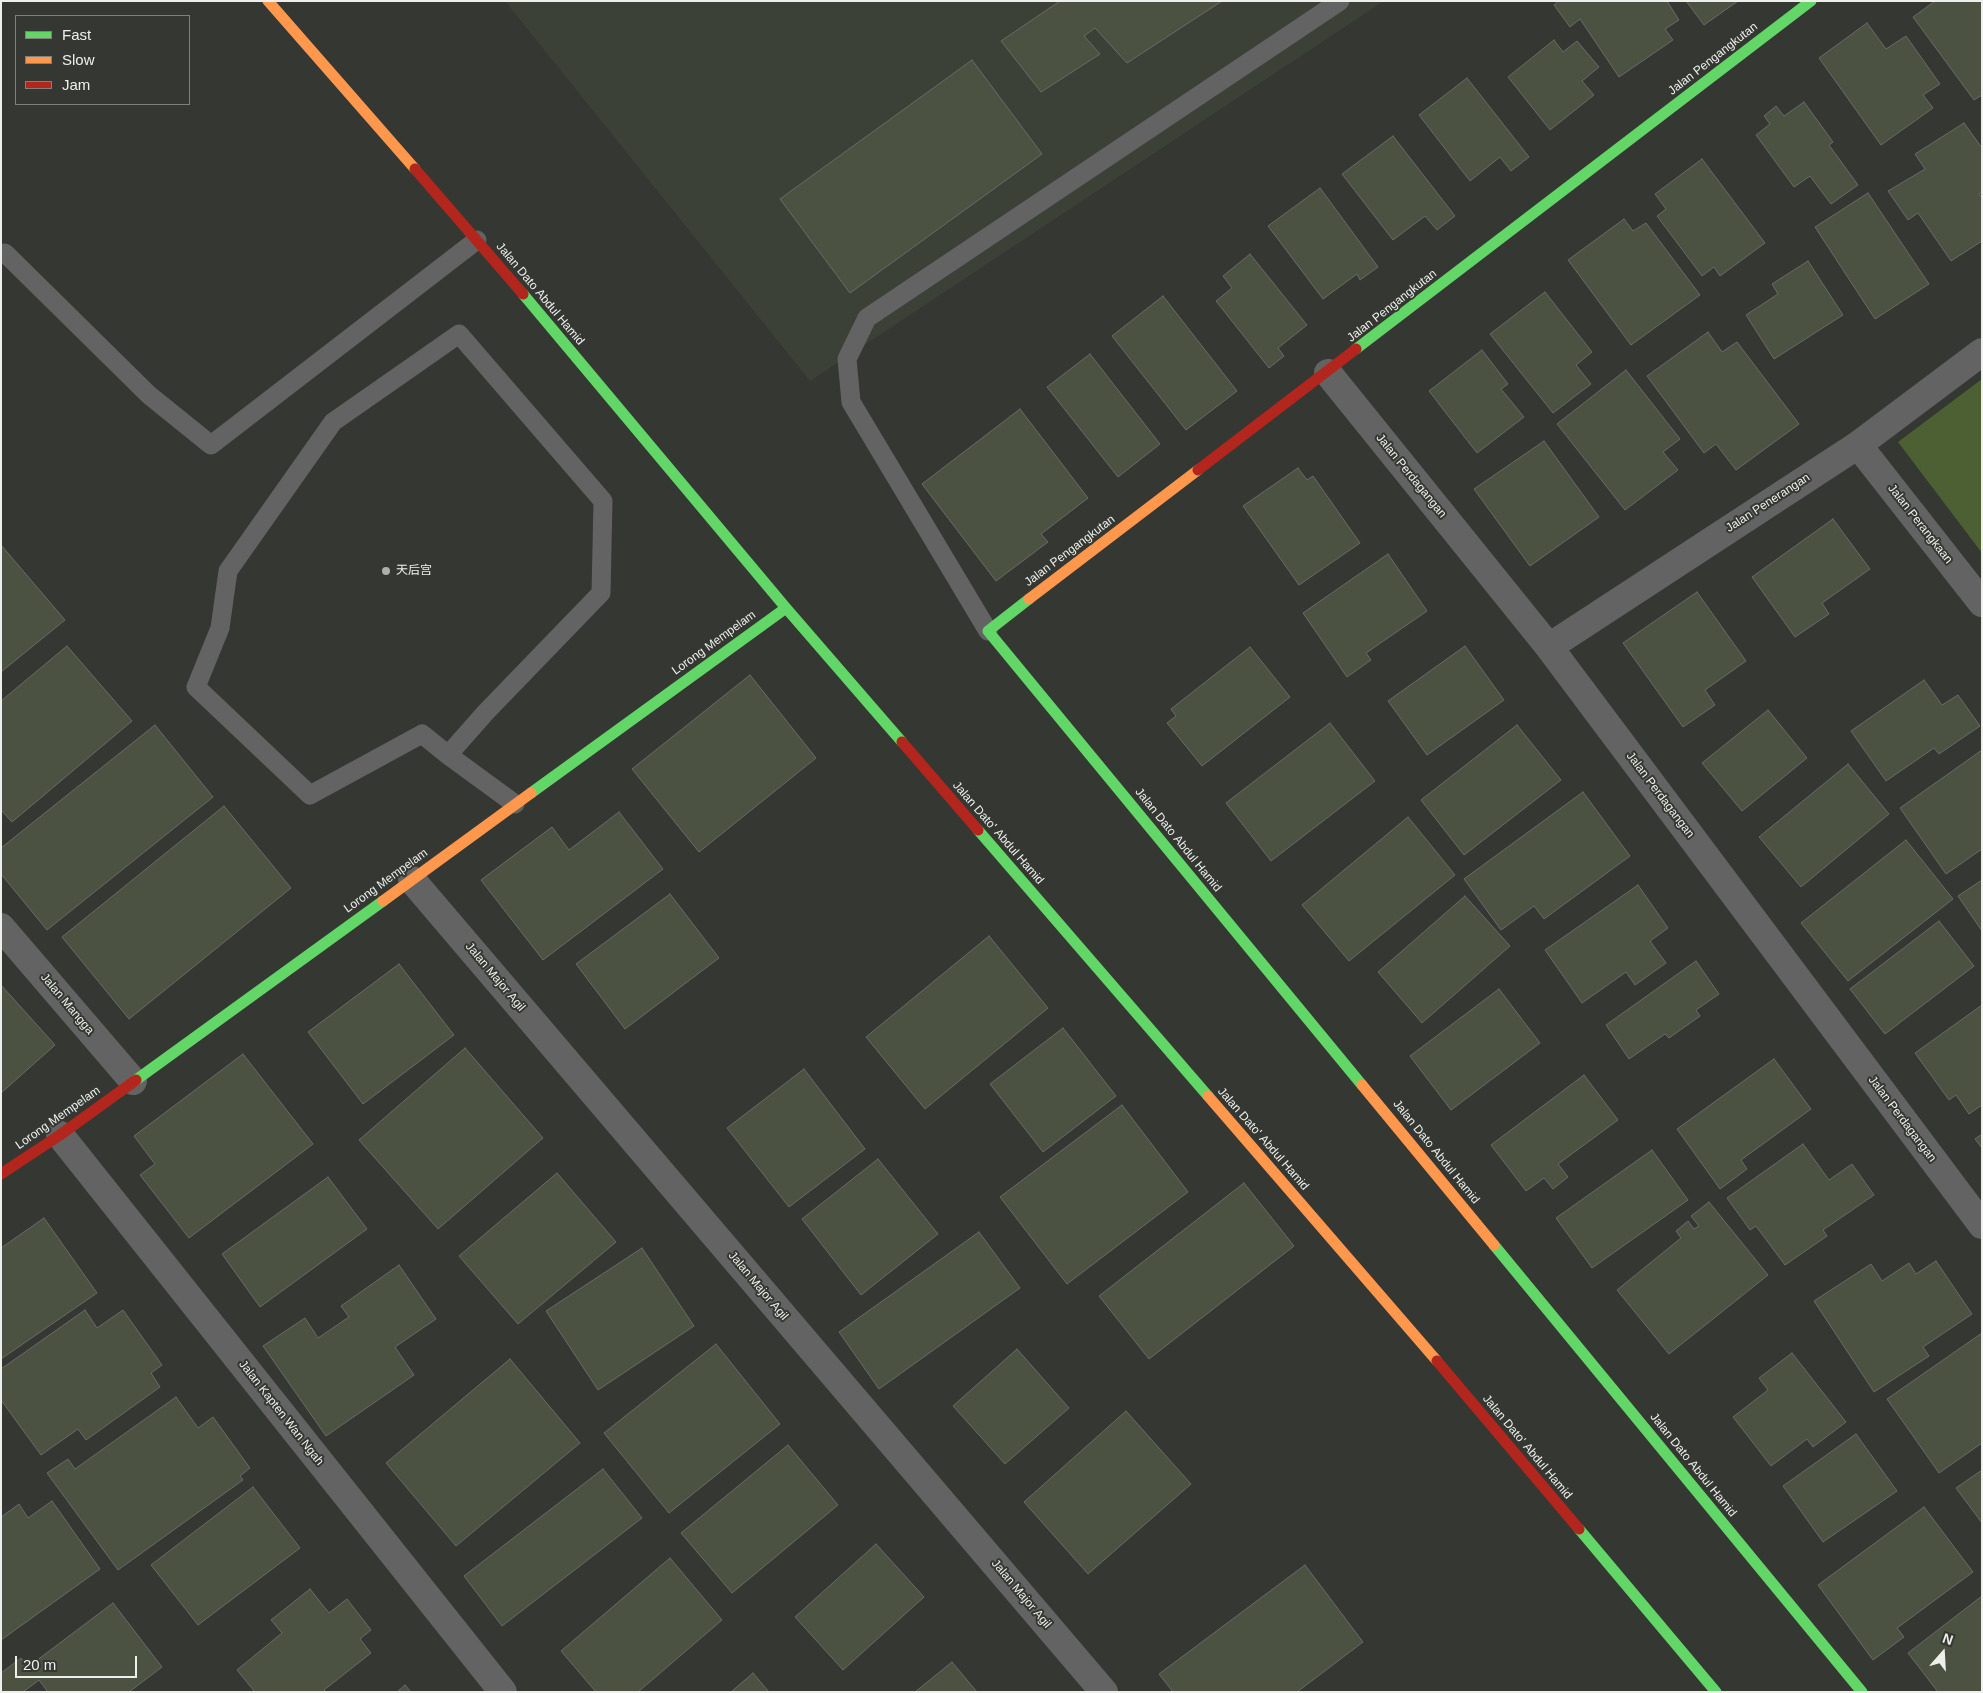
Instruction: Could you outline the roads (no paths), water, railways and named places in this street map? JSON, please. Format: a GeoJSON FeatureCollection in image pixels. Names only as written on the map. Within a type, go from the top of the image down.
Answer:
{"type":"FeatureCollection","features":[{"type":"Feature","properties":{"kind":"street","name":"Jalan Dato Abdul Hamid"},"geometry":{"type":"LineString","coordinates":[[268,1],[477,240],[786,608]]}},
{"type":"Feature","properties":{"kind":"street","name":"Jalan Pengangkutan"},"geometry":{"type":"LineString","coordinates":[[988,631],[1328,373],[1811,1]]}},
{"type":"Feature","properties":{"kind":"street","name":"Jalan Penerangan"},"geometry":{"type":"LineString","coordinates":[[1549,647],[1858,445],[1982,352]]}},
{"type":"Feature","properties":{"kind":"street","name":"Jalan Perdagangan"},"geometry":{"type":"LineString","coordinates":[[1328,373],[1549,647],[1982,1225]]}},
{"type":"Feature","properties":{"kind":"street","name":"Jalan Perangkaan"},"geometry":{"type":"LineString","coordinates":[[1858,445],[1982,603]]}},
{"type":"Feature","properties":{"kind":"street","name":"Lorong Mempelam"},"geometry":{"type":"LineString","coordinates":[[1,1174],[60,1134],[786,608]]}},
{"type":"Feature","properties":{"kind":"street","name":"Jalan Dato' Abdul Hamid"},"geometry":{"type":"LineString","coordinates":[[786,608],[1451,1377],[1716,1692]]}},
{"type":"Feature","properties":{"kind":"street","name":"Jalan Dato Abdul Hamid"},"geometry":{"type":"LineString","coordinates":[[988,631],[1862,1692]]}},
{"type":"Feature","properties":{"kind":"street","name":"Jalan Major Agil"},"geometry":{"type":"LineString","coordinates":[[412,880],[1098,1690]]}},
{"type":"Feature","properties":{"kind":"street","name":"Jalan Mangga"},"geometry":{"type":"LineString","coordinates":[[1,927],[133,1081]]}},
{"type":"Feature","properties":{"kind":"street","name":"Jalan Kapten Wan Ngah"},"geometry":{"type":"LineString","coordinates":[[60,1134],[503,1692]]}},
{"type":"Feature","properties":{"kind":"lane"},"geometry":{"type":"LineString","coordinates":[[988,631],[851,402],[847,359],[867,318],[1340,1]]}},
{"type":"Feature","properties":{"kind":"lane"},"geometry":{"type":"LineString","coordinates":[[5,253],[149,395],[211,445],[477,240]]}},
{"type":"Feature","properties":{"kind":"lane"},"geometry":{"type":"LineString","coordinates":[[448,755],[486,712],[601,593],[603,502],[459,334],[334,422],[228,571],[220,628],[196,687],[310,796],[422,734],[448,755],[515,804]]}},
{"type":"Feature","properties":{"kind":"place","name":"天后宫"},"geometry":{"type":"Point","coordinates":[386,571]}}]}
